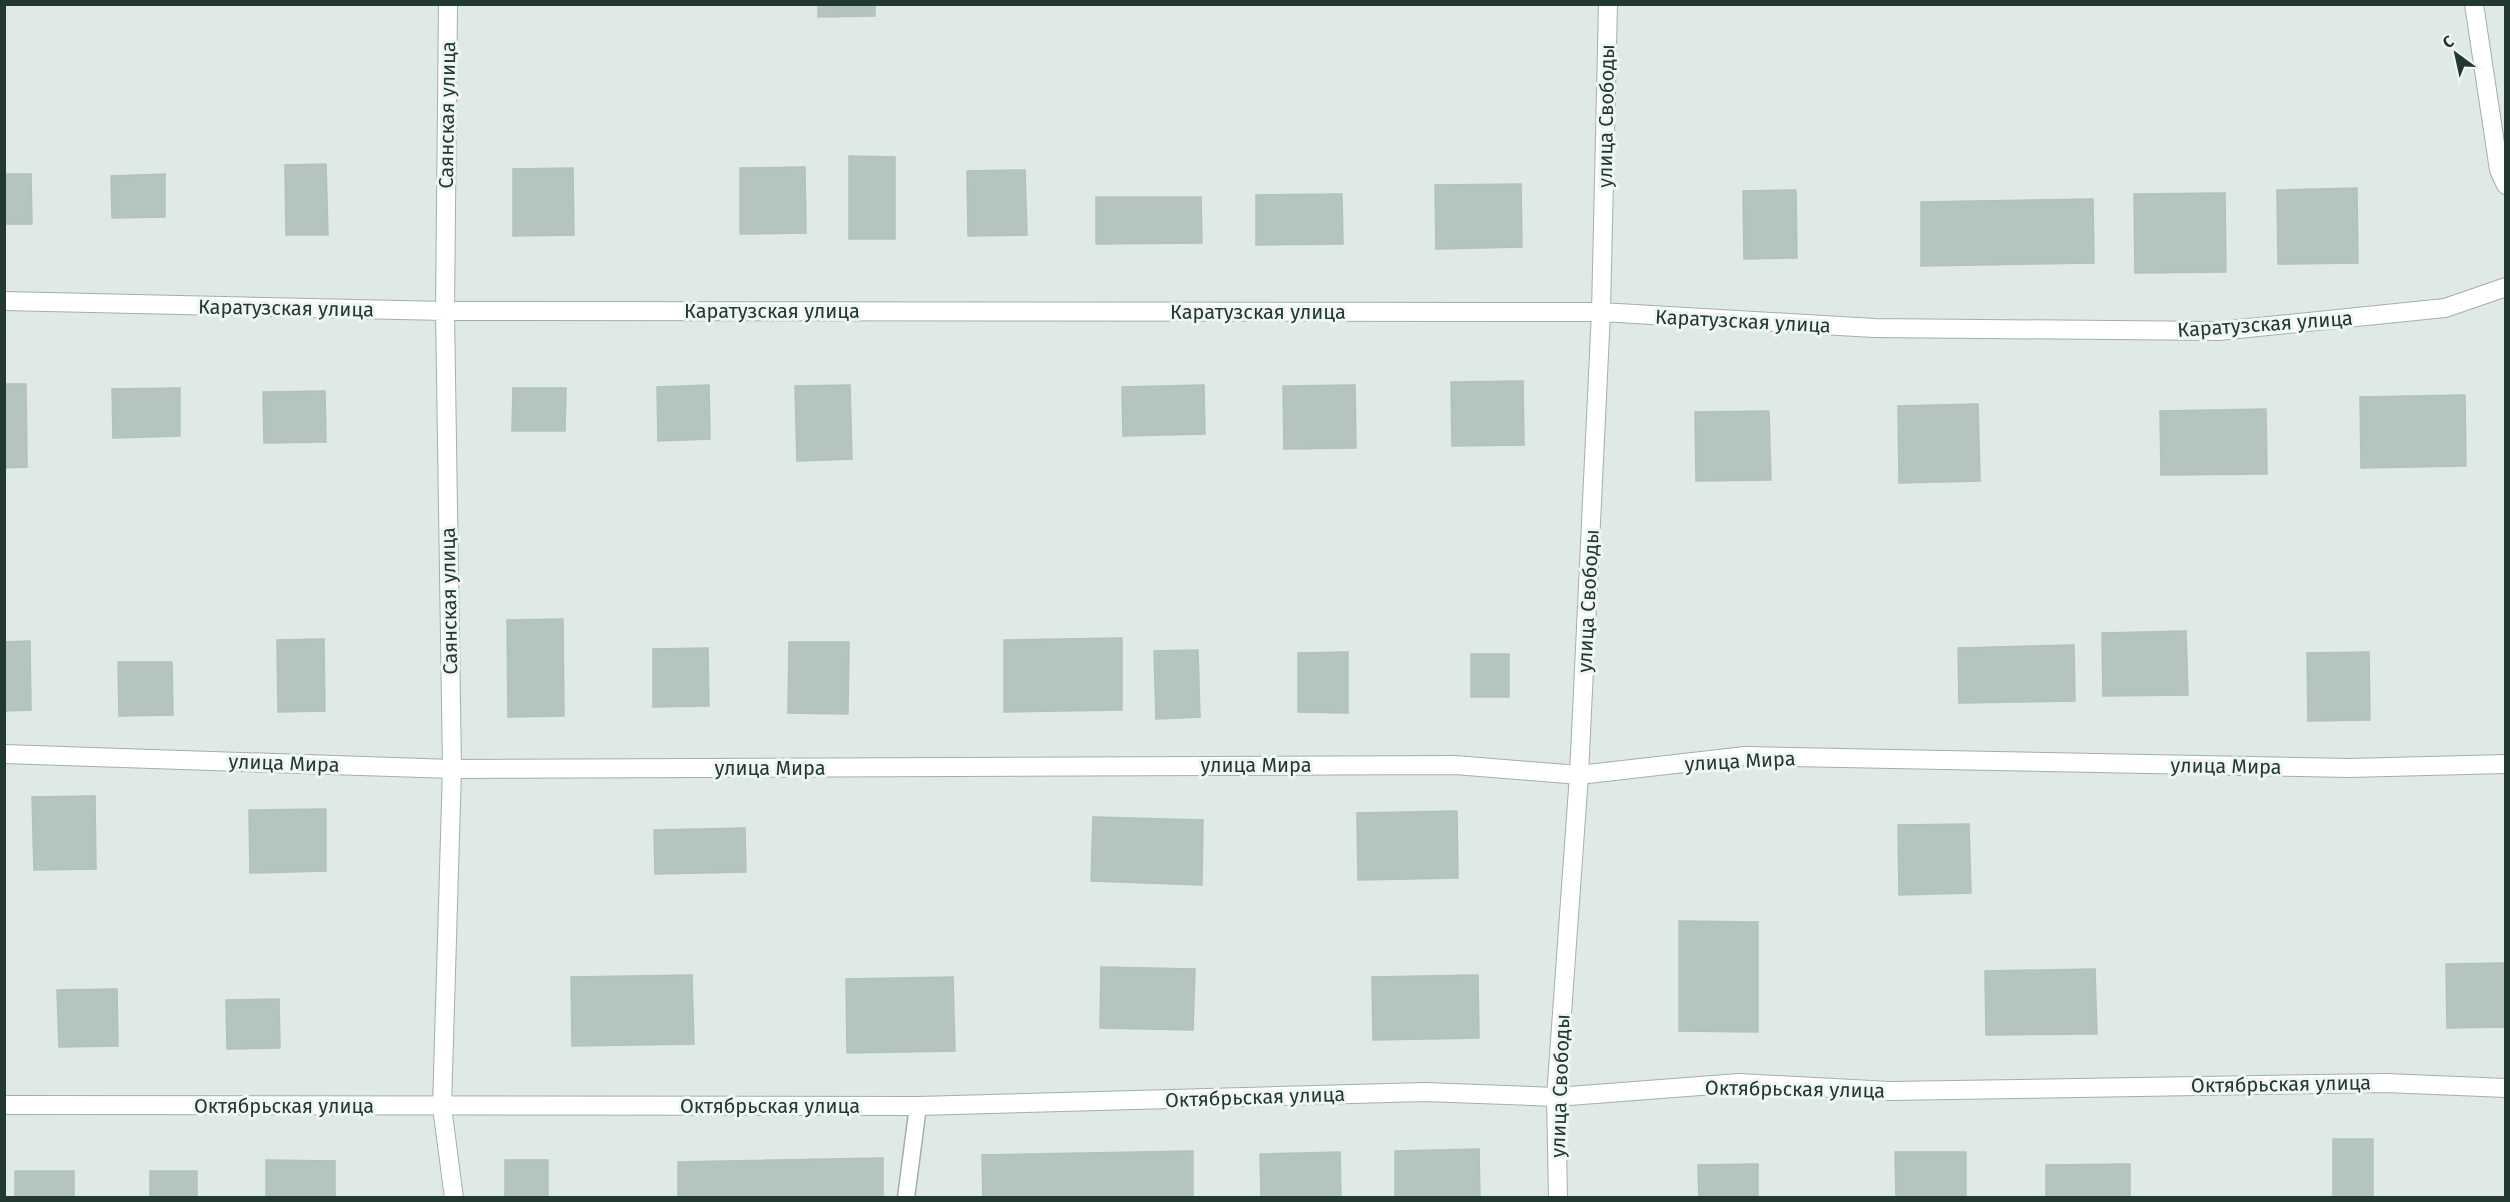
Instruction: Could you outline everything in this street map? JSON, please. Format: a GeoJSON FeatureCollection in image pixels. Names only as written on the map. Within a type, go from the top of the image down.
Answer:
{"type":"FeatureCollection","features":[{"type":"Feature","properties":{"kind":"street","name":"Саянская улица"},"geometry":{"type":"LineString","coordinates":[[448,4],[445,311],[452,769],[442,1107],[454,1197]]}},
{"type":"Feature","properties":{"kind":"street","name":"улица Свободы"},"geometry":{"type":"LineString","coordinates":[[1558,1197],[1556,1097],[1579,775],[1601,312],[1608,4]]}},
{"type":"Feature","properties":{"kind":"street"},"geometry":{"type":"LineString","coordinates":[[2474,4],[2499,170],[2505,185]]}},
{"type":"Feature","properties":{"kind":"street","name":"Каратузская улица"},"geometry":{"type":"LineString","coordinates":[[4,301],[445,311],[1601,312],[1874,328],[2219,331],[2445,308],[2505,287]]}},
{"type":"Feature","properties":{"kind":"street","name":"улица Мира"},"geometry":{"type":"LineString","coordinates":[[4,754],[452,769],[1455,765],[1579,775],[1745,756],[2349,768],[2505,764]]}},
{"type":"Feature","properties":{"kind":"street","name":"Октябрьская улица"},"geometry":{"type":"LineString","coordinates":[[4,1105],[918,1106],[1425,1092],[1556,1097],[1739,1083],[1890,1091],[2386,1083],[2505,1088]]}},
{"type":"Feature","properties":{"kind":"lane"},"geometry":{"type":"LineString","coordinates":[[906,1197],[918,1106]]}},
{"type":"Feature","properties":{"kind":"building"},"geometry":{"type":"Polygon","coordinates":[[[818,4],[875,4],[875,16],[818,17],[818,4]]]}},
{"type":"Feature","properties":{"kind":"building"},"geometry":{"type":"Polygon","coordinates":[[[849,156],[895,157],[895,239],[849,239],[849,156]]]}},
{"type":"Feature","properties":{"kind":"building"},"geometry":{"type":"Polygon","coordinates":[[[326,164],[328,235],[286,235],[285,165],[326,164]]]}},
{"type":"Feature","properties":{"kind":"building"},"geometry":{"type":"Polygon","coordinates":[[[805,167],[806,233],[740,234],[740,168],[805,167]]]}},
{"type":"Feature","properties":{"kind":"building"},"geometry":{"type":"Polygon","coordinates":[[[573,168],[574,235],[513,236],[513,169],[573,168]]]}},
{"type":"Feature","properties":{"kind":"building"},"geometry":{"type":"Polygon","coordinates":[[[1025,170],[1027,235],[968,236],[967,171],[1025,170]]]}},
{"type":"Feature","properties":{"kind":"building"},"geometry":{"type":"Polygon","coordinates":[[[4,174],[31,174],[32,224],[4,224],[4,174]]]}},
{"type":"Feature","properties":{"kind":"building"},"geometry":{"type":"Polygon","coordinates":[[[165,174],[165,217],[112,218],[111,176],[165,174]]]}},
{"type":"Feature","properties":{"kind":"building"},"geometry":{"type":"Polygon","coordinates":[[[1521,184],[1522,247],[1436,249],[1435,185],[1521,184]]]}},
{"type":"Feature","properties":{"kind":"building"},"geometry":{"type":"Polygon","coordinates":[[[2357,188],[2358,263],[2278,264],[2277,190],[2357,188]]]}},
{"type":"Feature","properties":{"kind":"building"},"geometry":{"type":"Polygon","coordinates":[[[1796,190],[1797,258],[1744,259],[1743,191],[1796,190]]]}},
{"type":"Feature","properties":{"kind":"building"},"geometry":{"type":"Polygon","coordinates":[[[2225,193],[2226,272],[2135,273],[2134,194],[2225,193]]]}},
{"type":"Feature","properties":{"kind":"building"},"geometry":{"type":"Polygon","coordinates":[[[1342,194],[1343,244],[1256,245],[1256,195],[1342,194]]]}},
{"type":"Feature","properties":{"kind":"building"},"geometry":{"type":"Polygon","coordinates":[[[1096,197],[1201,197],[1202,243],[1096,244],[1096,197]]]}},
{"type":"Feature","properties":{"kind":"building"},"geometry":{"type":"Polygon","coordinates":[[[2093,199],[2094,263],[1921,266],[1921,202],[2093,199]]]}},
{"type":"Feature","properties":{"kind":"building"},"geometry":{"type":"Polygon","coordinates":[[[1523,381],[1524,445],[1452,446],[1451,382],[1523,381]]]}},
{"type":"Feature","properties":{"kind":"building"},"geometry":{"type":"Polygon","coordinates":[[[4,384],[26,384],[27,467],[4,468],[4,384]]]}},
{"type":"Feature","properties":{"kind":"building"},"geometry":{"type":"Polygon","coordinates":[[[709,385],[710,439],[658,441],[657,387],[709,385]]]}},
{"type":"Feature","properties":{"kind":"building"},"geometry":{"type":"Polygon","coordinates":[[[850,385],[852,459],[797,461],[795,386],[850,385]]]}},
{"type":"Feature","properties":{"kind":"building"},"geometry":{"type":"Polygon","coordinates":[[[1204,385],[1205,434],[1123,436],[1122,387],[1204,385]]]}},
{"type":"Feature","properties":{"kind":"building"},"geometry":{"type":"Polygon","coordinates":[[[1355,385],[1356,448],[1284,449],[1283,386],[1355,385]]]}},
{"type":"Feature","properties":{"kind":"building"},"geometry":{"type":"Polygon","coordinates":[[[180,388],[180,436],[113,438],[112,389],[180,388]]]}},
{"type":"Feature","properties":{"kind":"building"},"geometry":{"type":"Polygon","coordinates":[[[513,388],[566,388],[565,431],[512,431],[513,388]]]}},
{"type":"Feature","properties":{"kind":"building"},"geometry":{"type":"Polygon","coordinates":[[[325,391],[326,442],[264,443],[263,392],[325,391]]]}},
{"type":"Feature","properties":{"kind":"building"},"geometry":{"type":"Polygon","coordinates":[[[2465,395],[2466,466],[2361,468],[2360,397],[2465,395]]]}},
{"type":"Feature","properties":{"kind":"building"},"geometry":{"type":"Polygon","coordinates":[[[1978,404],[1980,481],[1899,483],[1898,406],[1978,404]]]}},
{"type":"Feature","properties":{"kind":"building"},"geometry":{"type":"Polygon","coordinates":[[[2266,409],[2267,474],[2161,475],[2160,411],[2266,409]]]}},
{"type":"Feature","properties":{"kind":"building"},"geometry":{"type":"Polygon","coordinates":[[[1769,411],[1771,480],[1696,481],[1695,412],[1769,411]]]}},
{"type":"Feature","properties":{"kind":"building"},"geometry":{"type":"Polygon","coordinates":[[[563,619],[564,716],[508,717],[507,620],[563,619]]]}},
{"type":"Feature","properties":{"kind":"building"},"geometry":{"type":"Polygon","coordinates":[[[2186,631],[2188,695],[2103,696],[2102,633],[2186,631]]]}},
{"type":"Feature","properties":{"kind":"building"},"geometry":{"type":"Polygon","coordinates":[[[1122,638],[1122,710],[1004,712],[1004,640],[1122,638]]]}},
{"type":"Feature","properties":{"kind":"building"},"geometry":{"type":"Polygon","coordinates":[[[324,639],[325,711],[278,712],[277,640],[324,639]]]}},
{"type":"Feature","properties":{"kind":"building"},"geometry":{"type":"Polygon","coordinates":[[[30,641],[31,710],[4,711],[4,642],[30,641]]]}},
{"type":"Feature","properties":{"kind":"building"},"geometry":{"type":"Polygon","coordinates":[[[789,642],[849,642],[848,714],[788,713],[789,642]]]}},
{"type":"Feature","properties":{"kind":"building"},"geometry":{"type":"Polygon","coordinates":[[[2074,645],[2075,701],[1959,703],[1958,648],[2074,645]]]}},
{"type":"Feature","properties":{"kind":"building"},"geometry":{"type":"Polygon","coordinates":[[[708,648],[709,706],[653,707],[653,649],[708,648]]]}},
{"type":"Feature","properties":{"kind":"building"},"geometry":{"type":"Polygon","coordinates":[[[1198,650],[1200,717],[1156,719],[1154,651],[1198,650]]]}},
{"type":"Feature","properties":{"kind":"building"},"geometry":{"type":"Polygon","coordinates":[[[1348,652],[1348,713],[1298,712],[1298,653],[1348,652]]]}},
{"type":"Feature","properties":{"kind":"building"},"geometry":{"type":"Polygon","coordinates":[[[2369,652],[2370,720],[2308,721],[2307,653],[2369,652]]]}},
{"type":"Feature","properties":{"kind":"building"},"geometry":{"type":"Polygon","coordinates":[[[1471,654],[1509,654],[1509,697],[1471,697],[1471,654]]]}},
{"type":"Feature","properties":{"kind":"building"},"geometry":{"type":"Polygon","coordinates":[[[118,662],[172,662],[173,715],[119,716],[118,662]]]}},
{"type":"Feature","properties":{"kind":"building"},"geometry":{"type":"Polygon","coordinates":[[[95,796],[96,869],[34,870],[32,797],[95,796]]]}},
{"type":"Feature","properties":{"kind":"building"},"geometry":{"type":"Polygon","coordinates":[[[326,809],[326,871],[250,873],[249,810],[326,809]]]}},
{"type":"Feature","properties":{"kind":"building"},"geometry":{"type":"Polygon","coordinates":[[[1457,811],[1458,878],[1358,880],[1357,813],[1457,811]]]}},
{"type":"Feature","properties":{"kind":"building"},"geometry":{"type":"Polygon","coordinates":[[[1093,817],[1203,820],[1202,885],[1091,881],[1093,817]]]}},
{"type":"Feature","properties":{"kind":"building"},"geometry":{"type":"Polygon","coordinates":[[[1969,824],[1971,893],[1899,895],[1898,825],[1969,824]]]}},
{"type":"Feature","properties":{"kind":"building"},"geometry":{"type":"Polygon","coordinates":[[[745,828],[746,872],[655,874],[654,830],[745,828]]]}},
{"type":"Feature","properties":{"kind":"building"},"geometry":{"type":"Polygon","coordinates":[[[1679,921],[1758,922],[1758,1032],[1679,1031],[1679,921]]]}},
{"type":"Feature","properties":{"kind":"building"},"geometry":{"type":"Polygon","coordinates":[[[2506,963],[2506,1027],[2447,1028],[2446,964],[2506,963]]]}},
{"type":"Feature","properties":{"kind":"building"},"geometry":{"type":"Polygon","coordinates":[[[1101,967],[1195,969],[1193,1030],[1100,1028],[1101,967]]]}},
{"type":"Feature","properties":{"kind":"building"},"geometry":{"type":"Polygon","coordinates":[[[2095,969],[2097,1034],[1986,1035],[1985,971],[2095,969]]]}},
{"type":"Feature","properties":{"kind":"building"},"geometry":{"type":"Polygon","coordinates":[[[692,975],[694,1044],[572,1046],[571,977],[692,975]]]}},
{"type":"Feature","properties":{"kind":"building"},"geometry":{"type":"Polygon","coordinates":[[[1478,975],[1479,1038],[1373,1040],[1372,977],[1478,975]]]}},
{"type":"Feature","properties":{"kind":"building"},"geometry":{"type":"Polygon","coordinates":[[[953,977],[955,1051],[847,1053],[846,979],[953,977]]]}},
{"type":"Feature","properties":{"kind":"building"},"geometry":{"type":"Polygon","coordinates":[[[117,989],[118,1046],[59,1047],[57,990],[117,989]]]}},
{"type":"Feature","properties":{"kind":"building"},"geometry":{"type":"Polygon","coordinates":[[[279,999],[280,1048],[227,1049],[226,1000],[279,999]]]}},
{"type":"Feature","properties":{"kind":"building"},"geometry":{"type":"Polygon","coordinates":[[[2333,1139],[2373,1139],[2373,1198],[2333,1198],[2333,1139]]]}},
{"type":"Feature","properties":{"kind":"building"},"geometry":{"type":"Polygon","coordinates":[[[1479,1149],[1480,1198],[1395,1198],[1395,1151],[1479,1149]]]}},
{"type":"Feature","properties":{"kind":"building"},"geometry":{"type":"Polygon","coordinates":[[[1193,1151],[1193,1198],[983,1198],[982,1155],[1193,1151]]]}},
{"type":"Feature","properties":{"kind":"building"},"geometry":{"type":"Polygon","coordinates":[[[1340,1152],[1341,1198],[1261,1198],[1260,1154],[1340,1152]]]}},
{"type":"Feature","properties":{"kind":"building"},"geometry":{"type":"Polygon","coordinates":[[[1895,1152],[1966,1152],[1966,1198],[1896,1198],[1895,1152]]]}},
{"type":"Feature","properties":{"kind":"building"},"geometry":{"type":"Polygon","coordinates":[[[883,1158],[883,1198],[678,1198],[678,1162],[883,1158]]]}},
{"type":"Feature","properties":{"kind":"building"},"geometry":{"type":"Polygon","coordinates":[[[266,1160],[335,1161],[335,1198],[266,1198],[266,1160]]]}},
{"type":"Feature","properties":{"kind":"building"},"geometry":{"type":"Polygon","coordinates":[[[505,1160],[548,1160],[548,1198],[505,1198],[505,1160]]]}},
{"type":"Feature","properties":{"kind":"building"},"geometry":{"type":"Polygon","coordinates":[[[1758,1164],[1758,1198],[1699,1198],[1698,1165],[1758,1164]]]}},
{"type":"Feature","properties":{"kind":"building"},"geometry":{"type":"Polygon","coordinates":[[[2130,1164],[2130,1198],[2046,1198],[2046,1165],[2130,1164]]]}},
{"type":"Feature","properties":{"kind":"building"},"geometry":{"type":"Polygon","coordinates":[[[15,1171],[74,1171],[74,1198],[15,1198],[15,1171]]]}},
{"type":"Feature","properties":{"kind":"building"},"geometry":{"type":"Polygon","coordinates":[[[150,1171],[197,1171],[197,1198],[150,1198],[150,1171]]]}}]}
